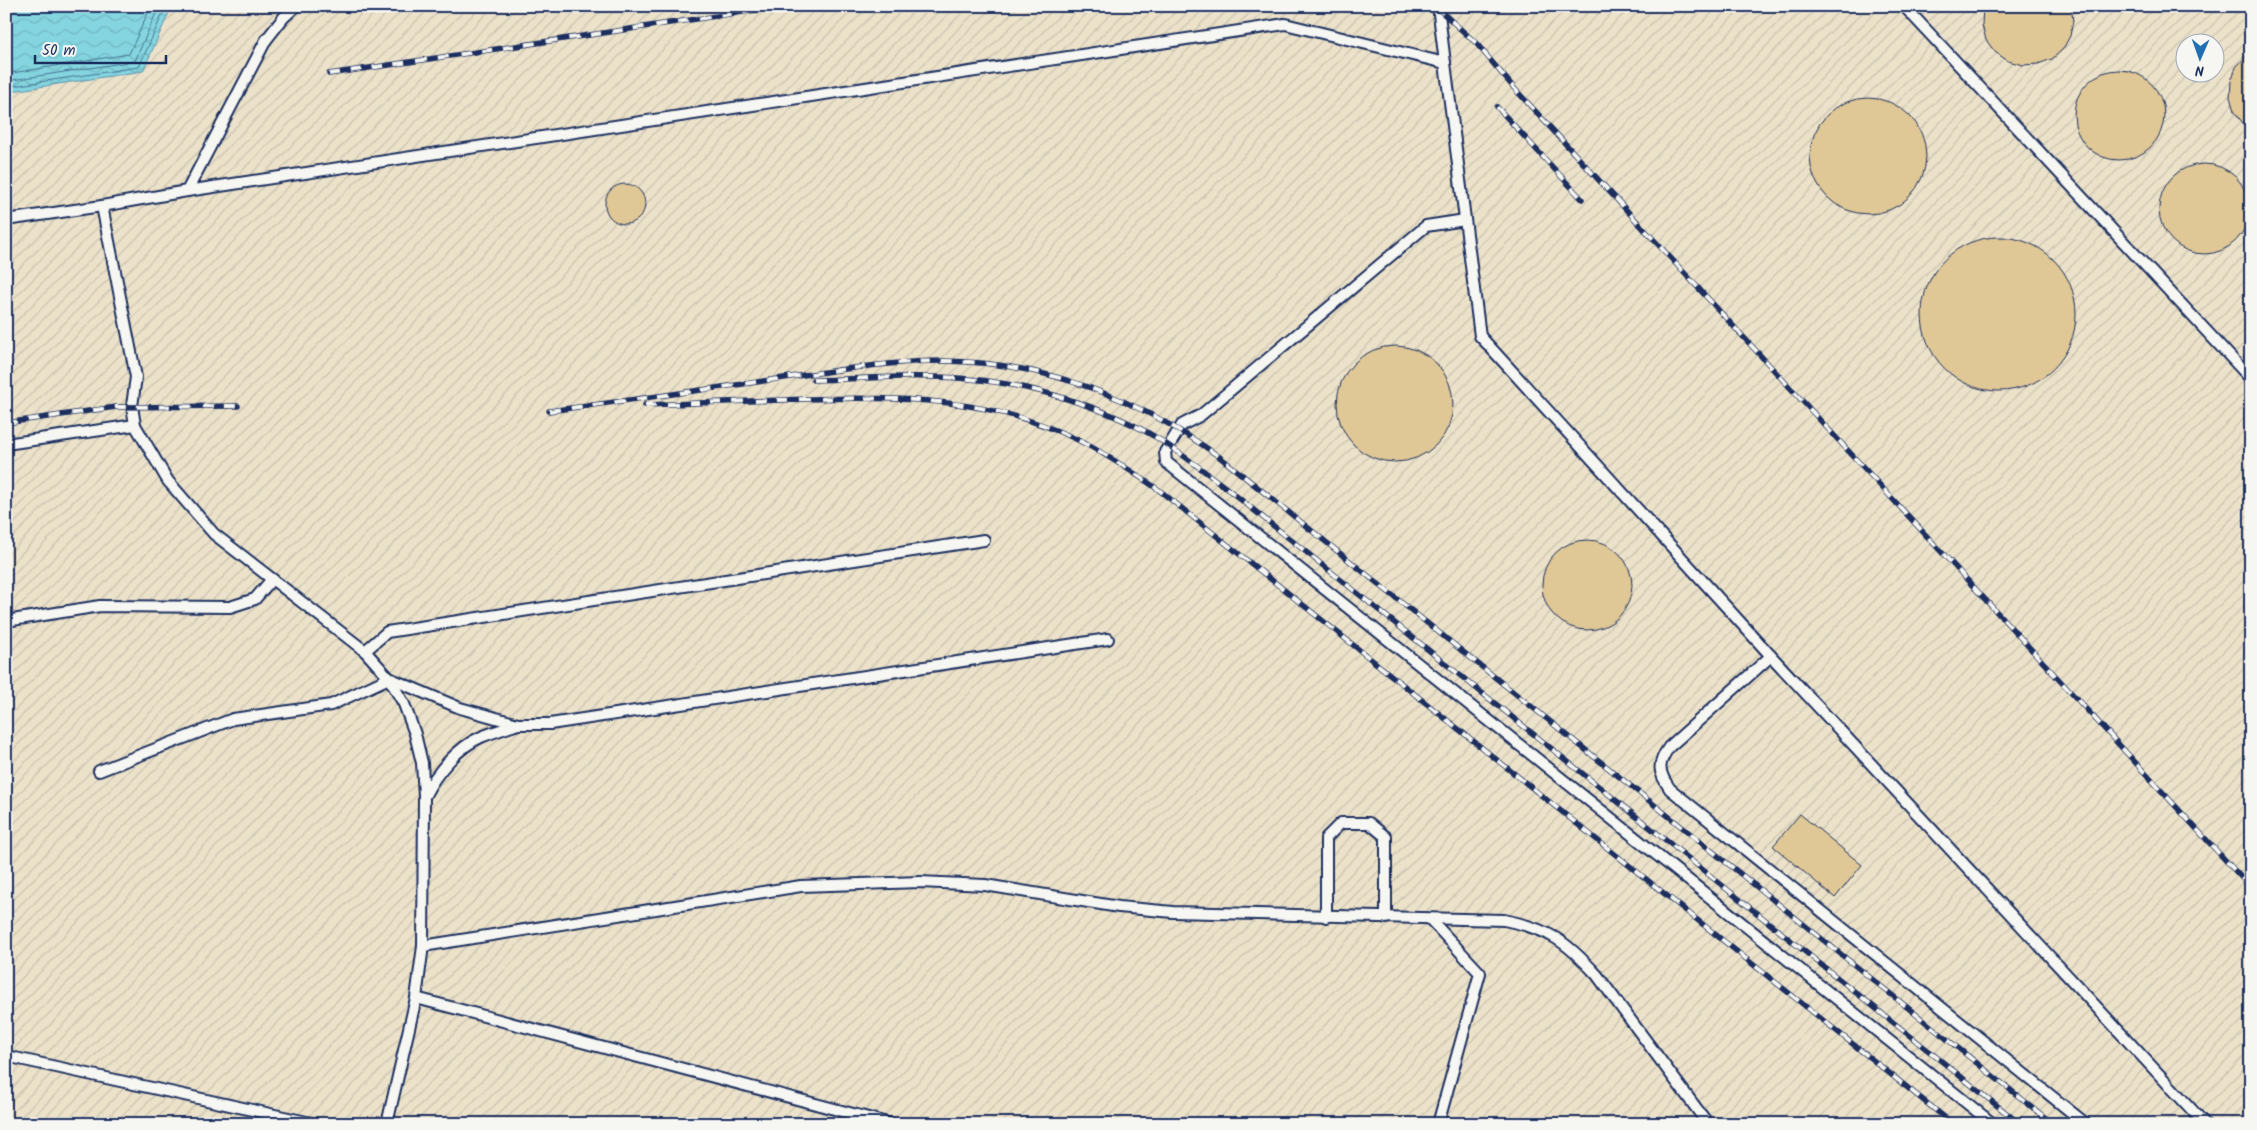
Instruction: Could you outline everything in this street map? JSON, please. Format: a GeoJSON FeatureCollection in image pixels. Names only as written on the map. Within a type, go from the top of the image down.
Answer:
{"type":"FeatureCollection","features":[{"type":"Feature","properties":{"kind":"lane"},"geometry":{"type":"LineString","coordinates":[[187,191],[266,40],[284,17],[296,6]]}},
{"type":"Feature","properties":{"kind":"lane"},"geometry":{"type":"LineString","coordinates":[[1438,6],[1480,336],[1771,656],[2205,1124]]}},
{"type":"Feature","properties":{"kind":"lane"},"geometry":{"type":"LineString","coordinates":[[1904,6],[2251,379]]}},
{"type":"Feature","properties":{"kind":"lane"},"geometry":{"type":"LineString","coordinates":[[6,220],[1284,24],[1445,63]]}},
{"type":"Feature","properties":{"kind":"lane"},"geometry":{"type":"LineString","coordinates":[[102,206],[136,377],[132,406],[135,425],[168,481],[214,534],[365,651],[389,678],[404,704],[415,734],[422,762],[424,796],[423,946],[416,998],[387,1124]]}},
{"type":"Feature","properties":{"kind":"lane"},"geometry":{"type":"LineString","coordinates":[[1465,220],[1426,226],[1201,415],[1182,425],[1164,452],[1166,462],[1994,1124]]}},
{"type":"Feature","properties":{"kind":"lane"},"geometry":{"type":"LineString","coordinates":[[6,444],[135,425]]}},
{"type":"Feature","properties":{"kind":"lane"},"geometry":{"type":"LineString","coordinates":[[365,651],[387,632],[984,540]]}},
{"type":"Feature","properties":{"kind":"lane"},"geometry":{"type":"LineString","coordinates":[[6,621],[100,606],[230,607],[255,599],[272,579]]}},
{"type":"Feature","properties":{"kind":"lane"},"geometry":{"type":"LineString","coordinates":[[99,771],[233,719],[331,705],[389,678],[460,708],[518,724],[550,724],[1108,639]]}},
{"type":"Feature","properties":{"kind":"lane"},"geometry":{"type":"LineString","coordinates":[[1771,656],[1669,747],[1661,758],[1660,770],[1662,779],[1670,789],[2086,1124]]}},
{"type":"Feature","properties":{"kind":"lane"},"geometry":{"type":"LineString","coordinates":[[424,796],[434,776],[454,756],[479,738],[518,724]]}},
{"type":"Feature","properties":{"kind":"lane"},"geometry":{"type":"LineString","coordinates":[[1326,916],[1326,838],[1341,823],[1368,823],[1386,837],[1386,918]]}},
{"type":"Feature","properties":{"kind":"lane"},"geometry":{"type":"LineString","coordinates":[[423,946],[801,886],[900,882],[985,885],[1119,907],[1173,912],[1504,920],[1530,925],[1555,935],[1578,954],[1597,975],[1708,1124]]}},
{"type":"Feature","properties":{"kind":"lane"},"geometry":{"type":"LineString","coordinates":[[1430,919],[1480,974],[1438,1124]]}},
{"type":"Feature","properties":{"kind":"lane"},"geometry":{"type":"LineString","coordinates":[[416,998],[891,1124]]}},
{"type":"Feature","properties":{"kind":"lane"},"geometry":{"type":"LineString","coordinates":[[6,1056],[316,1124]]}},
{"type":"Feature","properties":{"kind":"shaded area"},"geometry":{"type":"Polygon","coordinates":[[[172,6],[2251,6],[2251,1124],[6,1124],[6,92],[143,71],[172,6]]]}},
{"type":"Feature","properties":{"kind":"water"},"geometry":{"type":"Polygon","coordinates":[[[6,6],[172,6],[143,71],[6,92],[6,6]]]}},
{"type":"Feature","properties":{"kind":"building"},"geometry":{"type":"Polygon","coordinates":[[[1983,6],[2071,6],[2073,21],[2070,36],[2063,49],[2052,59],[2038,64],[2023,65],[2008,61],[1995,52],[1986,40],[1982,25],[1983,6]]]}},
{"type":"Feature","properties":{"kind":"building"},"geometry":{"type":"Polygon","coordinates":[[[2251,51],[2251,134],[2234,111],[2230,97],[2231,81],[2236,67],[2251,51]]]}},
{"type":"Feature","properties":{"kind":"building"},"geometry":{"type":"Polygon","coordinates":[[[2119,70],[2136,73],[2151,83],[2161,98],[2164,115],[2161,132],[2151,147],[2136,157],[2119,160],[2102,157],[2087,147],[2077,132],[2074,115],[2077,98],[2087,83],[2102,73],[2119,70]]]}},
{"type":"Feature","properties":{"kind":"building"},"geometry":{"type":"Polygon","coordinates":[[[1868,98],[1890,102],[1909,115],[1922,134],[1926,156],[1922,178],[1909,197],[1890,210],[1868,214],[1846,210],[1827,197],[1814,178],[1810,156],[1814,134],[1827,115],[1846,102],[1868,98]]]}},
{"type":"Feature","properties":{"kind":"building"},"geometry":{"type":"Polygon","coordinates":[[[2204,164],[2221,167],[2236,177],[2246,192],[2249,209],[2246,226],[2236,241],[2221,251],[2204,254],[2187,251],[2172,241],[2162,226],[2159,209],[2162,192],[2172,177],[2187,167],[2204,164]]]}},
{"type":"Feature","properties":{"kind":"building"},"geometry":{"type":"Polygon","coordinates":[[[625,184],[639,190],[645,204],[639,218],[625,224],[611,218],[605,204],[611,190],[625,184]]]}},
{"type":"Feature","properties":{"kind":"building"},"geometry":{"type":"Polygon","coordinates":[[[1999,237],[2028,243],[2042,250],[2053,260],[2063,271],[2070,285],[2076,314],[2070,343],[2063,357],[2053,368],[2042,378],[2028,385],[1999,391],[1970,385],[1956,378],[1945,368],[1935,357],[1928,343],[1922,314],[1928,285],[1935,271],[1945,260],[1956,250],[1970,243],[1999,237]]]}},
{"type":"Feature","properties":{"kind":"building"},"geometry":{"type":"Polygon","coordinates":[[[1395,346],[1417,350],[1436,363],[1449,382],[1453,404],[1449,426],[1436,445],[1417,458],[1395,462],[1373,458],[1354,445],[1341,426],[1337,404],[1341,382],[1354,363],[1373,350],[1395,346]]]}},
{"type":"Feature","properties":{"kind":"building"},"geometry":{"type":"Polygon","coordinates":[[[1587,540],[1604,543],[1619,553],[1629,568],[1632,585],[1629,602],[1619,617],[1604,627],[1587,630],[1570,627],[1555,617],[1545,602],[1542,585],[1545,568],[1555,553],[1570,543],[1587,540]]]}},
{"type":"Feature","properties":{"kind":"building"},"geometry":{"type":"Polygon","coordinates":[[[1800,814],[1862,865],[1835,898],[1773,846],[1800,814]]]}},
{"type":"Feature","properties":{"kind":"railway"},"geometry":{"type":"LineString","coordinates":[[329,74],[784,6]]}},
{"type":"Feature","properties":{"kind":"railway"},"geometry":{"type":"LineString","coordinates":[[1435,6],[1476,43],[1514,88],[2251,888]]}},
{"type":"Feature","properties":{"kind":"railway"},"geometry":{"type":"LineString","coordinates":[[1497,107],[1582,199]]}},
{"type":"Feature","properties":{"kind":"railway"},"geometry":{"type":"LineString","coordinates":[[549,411],[857,368],[922,361],[944,361],[982,363],[1019,368],[1055,377],[1090,388],[1158,418],[1221,458],[2053,1124]]}},
{"type":"Feature","properties":{"kind":"railway"},"geometry":{"type":"LineString","coordinates":[[813,380],[930,377],[969,379],[1017,386],[1091,407],[1115,416],[1157,438],[1225,487],[2020,1124]]}},
{"type":"Feature","properties":{"kind":"railway"},"geometry":{"type":"LineString","coordinates":[[645,405],[843,398],[945,403],[1012,415],[1045,426],[1088,445],[1159,490],[1953,1124]]}},
{"type":"Feature","properties":{"kind":"railway"},"geometry":{"type":"LineString","coordinates":[[6,423],[116,407],[238,406]]}}]}
